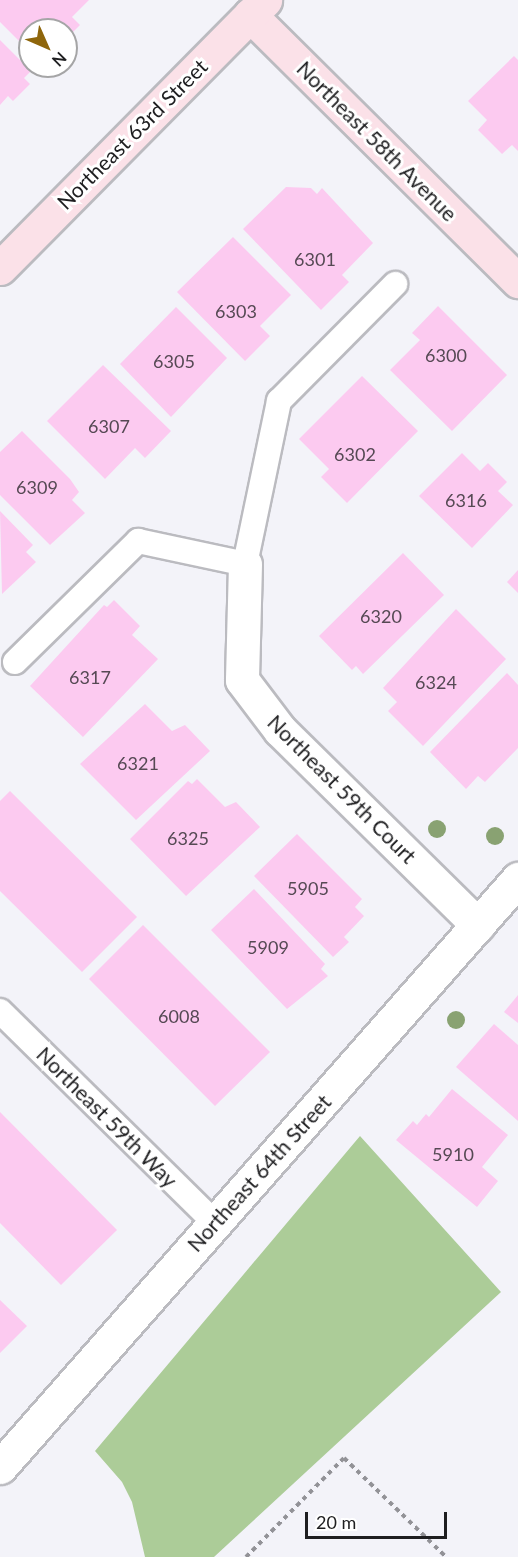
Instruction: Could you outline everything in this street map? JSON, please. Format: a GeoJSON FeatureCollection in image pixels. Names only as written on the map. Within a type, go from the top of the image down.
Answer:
{"type":"FeatureCollection","features":[{"type":"Feature","properties":{"kind":"street","name":"Northeast 63rd Street"},"geometry":{"type":"LineString","coordinates":[[0,268],[250,5]]}},
{"type":"Feature","properties":{"kind":"street","name":"Northeast 58th Avenue"},"geometry":{"type":"LineString","coordinates":[[250,5],[518,281]]}},
{"type":"Feature","properties":{"kind":"street","name":"Northeast 59th Court"},"geometry":{"type":"LineString","coordinates":[[245,564],[242,680],[280,730],[478,925]]}},
{"type":"Feature","properties":{"kind":"street","name":"Northeast 64th Street"},"geometry":{"type":"LineString","coordinates":[[0,1467],[518,879]]}},
{"type":"Feature","properties":{"kind":"lane"},"geometry":{"type":"LineString","coordinates":[[15,662],[138,541],[245,564],[279,401],[395,284]]}},
{"type":"Feature","properties":{"kind":"lane","name":"Northeast 59th Way"},"geometry":{"type":"LineString","coordinates":[[0,1011],[214,1222]]}},
{"type":"Feature","properties":{"kind":"path"},"geometry":{"type":"LineString","coordinates":[[246,1557],[344,1458],[446,1557]]}},
{"type":"Feature","properties":{"kind":"green space"},"geometry":{"type":"Polygon","coordinates":[[[360,1136],[501,1292],[214,1557],[145,1557],[132,1502],[122,1482],[95,1451],[360,1136]]]}},
{"type":"Feature","properties":{"kind":"building"},"geometry":{"type":"Polygon","coordinates":[[[0,0],[89,0],[73,18],[18,18],[18,40],[0,22],[0,0]]]}},
{"type":"Feature","properties":{"kind":"building"},"geometry":{"type":"Polygon","coordinates":[[[0,40],[18,58],[18,78],[24,78],[30,84],[13,101],[8,96],[0,105],[0,40]]]}},
{"type":"Feature","properties":{"kind":"building"},"geometry":{"type":"Polygon","coordinates":[[[514,56],[518,60],[518,151],[512,145],[502,154],[478,130],[487,120],[468,101],[514,56]]]}},
{"type":"Feature","properties":{"kind":"building"},"geometry":{"type":"Polygon","coordinates":[[[286,187],[311,188],[317,194],[322,188],[373,243],[342,275],[349,282],[321,310],[243,229],[286,187]]]}},
{"type":"Feature","properties":{"kind":"building"},"geometry":{"type":"Polygon","coordinates":[[[233,237],[291,295],[260,326],[270,336],[245,361],[177,292],[233,237]]]}},
{"type":"Feature","properties":{"kind":"building"},"geometry":{"type":"Polygon","coordinates":[[[438,306],[507,375],[452,431],[390,370],[420,340],[412,333],[438,306]]]}},
{"type":"Feature","properties":{"kind":"building"},"geometry":{"type":"Polygon","coordinates":[[[176,307],[227,358],[171,417],[120,364],[176,307]]]}},
{"type":"Feature","properties":{"kind":"building"},"geometry":{"type":"Polygon","coordinates":[[[103,365],[171,431],[145,458],[135,448],[105,479],[47,421],[103,365]]]}},
{"type":"Feature","properties":{"kind":"building"},"geometry":{"type":"Polygon","coordinates":[[[362,376],[418,431],[347,503],[321,477],[329,469],[299,439],[362,376]]]}},
{"type":"Feature","properties":{"kind":"building"},"geometry":{"type":"Polygon","coordinates":[[[22,431],[70,479],[79,492],[72,500],[85,513],[50,545],[0,495],[0,452],[22,431]]]}},
{"type":"Feature","properties":{"kind":"building"},"geometry":{"type":"Polygon","coordinates":[[[462,453],[480,471],[488,463],[507,482],[498,491],[513,505],[472,548],[419,496],[462,453]]]}},
{"type":"Feature","properties":{"kind":"building"},"geometry":{"type":"Polygon","coordinates":[[[0,511],[33,545],[26,552],[36,562],[2,594],[0,511]]]}},
{"type":"Feature","properties":{"kind":"building"},"geometry":{"type":"Polygon","coordinates":[[[403,553],[444,595],[363,674],[356,666],[352,670],[319,636],[403,553]]]}},
{"type":"Feature","properties":{"kind":"building"},"geometry":{"type":"Polygon","coordinates":[[[518,570],[518,593],[507,582],[518,570]]]}},
{"type":"Feature","properties":{"kind":"building"},"geometry":{"type":"Polygon","coordinates":[[[114,600],[140,626],[132,635],[158,659],[83,737],[30,686],[104,605],[107,607],[114,600]]]}},
{"type":"Feature","properties":{"kind":"building"},"geometry":{"type":"Polygon","coordinates":[[[456,609],[506,659],[423,746],[388,711],[397,702],[383,688],[456,609]]]}},
{"type":"Feature","properties":{"kind":"building"},"geometry":{"type":"Polygon","coordinates":[[[507,673],[518,685],[518,748],[485,782],[478,776],[466,789],[430,752],[507,673]]]}},
{"type":"Feature","properties":{"kind":"building"},"geometry":{"type":"Polygon","coordinates":[[[145,704],[172,731],[185,725],[210,751],[136,820],[80,764],[145,704]]]}},
{"type":"Feature","properties":{"kind":"building"},"geometry":{"type":"Polygon","coordinates":[[[197,779],[225,807],[236,802],[260,827],[186,896],[130,839],[188,781],[192,784],[197,779]]]}},
{"type":"Feature","properties":{"kind":"building"},"geometry":{"type":"Polygon","coordinates":[[[10,791],[137,917],[82,972],[0,891],[0,801],[10,791]]]}},
{"type":"Feature","properties":{"kind":"building"},"geometry":{"type":"Polygon","coordinates":[[[297,834],[362,899],[355,907],[364,916],[344,937],[349,942],[333,957],[254,876],[297,834]]]}},
{"type":"Feature","properties":{"kind":"building"},"geometry":{"type":"Polygon","coordinates":[[[254,889],[325,964],[321,969],[328,976],[287,1009],[211,930],[254,889]]]}},
{"type":"Feature","properties":{"kind":"building"},"geometry":{"type":"Polygon","coordinates":[[[143,925],[270,1052],[215,1106],[89,979],[143,925]]]}},
{"type":"Feature","properties":{"kind":"building"},"geometry":{"type":"Polygon","coordinates":[[[518,995],[518,1023],[504,1012],[518,995]]]}},
{"type":"Feature","properties":{"kind":"building"},"geometry":{"type":"Polygon","coordinates":[[[494,1024],[518,1045],[518,1121],[456,1067],[494,1024]]]}},
{"type":"Feature","properties":{"kind":"building"},"geometry":{"type":"Polygon","coordinates":[[[452,1089],[508,1135],[482,1167],[498,1181],[477,1207],[396,1140],[413,1121],[417,1125],[426,1114],[429,1117],[452,1089]]]}},
{"type":"Feature","properties":{"kind":"building"},"geometry":{"type":"Polygon","coordinates":[[[0,1112],[117,1230],[61,1285],[0,1223],[0,1112]]]}},
{"type":"Feature","properties":{"kind":"building"},"geometry":{"type":"Polygon","coordinates":[[[0,1300],[27,1326],[0,1353],[0,1300]]]}}]}
